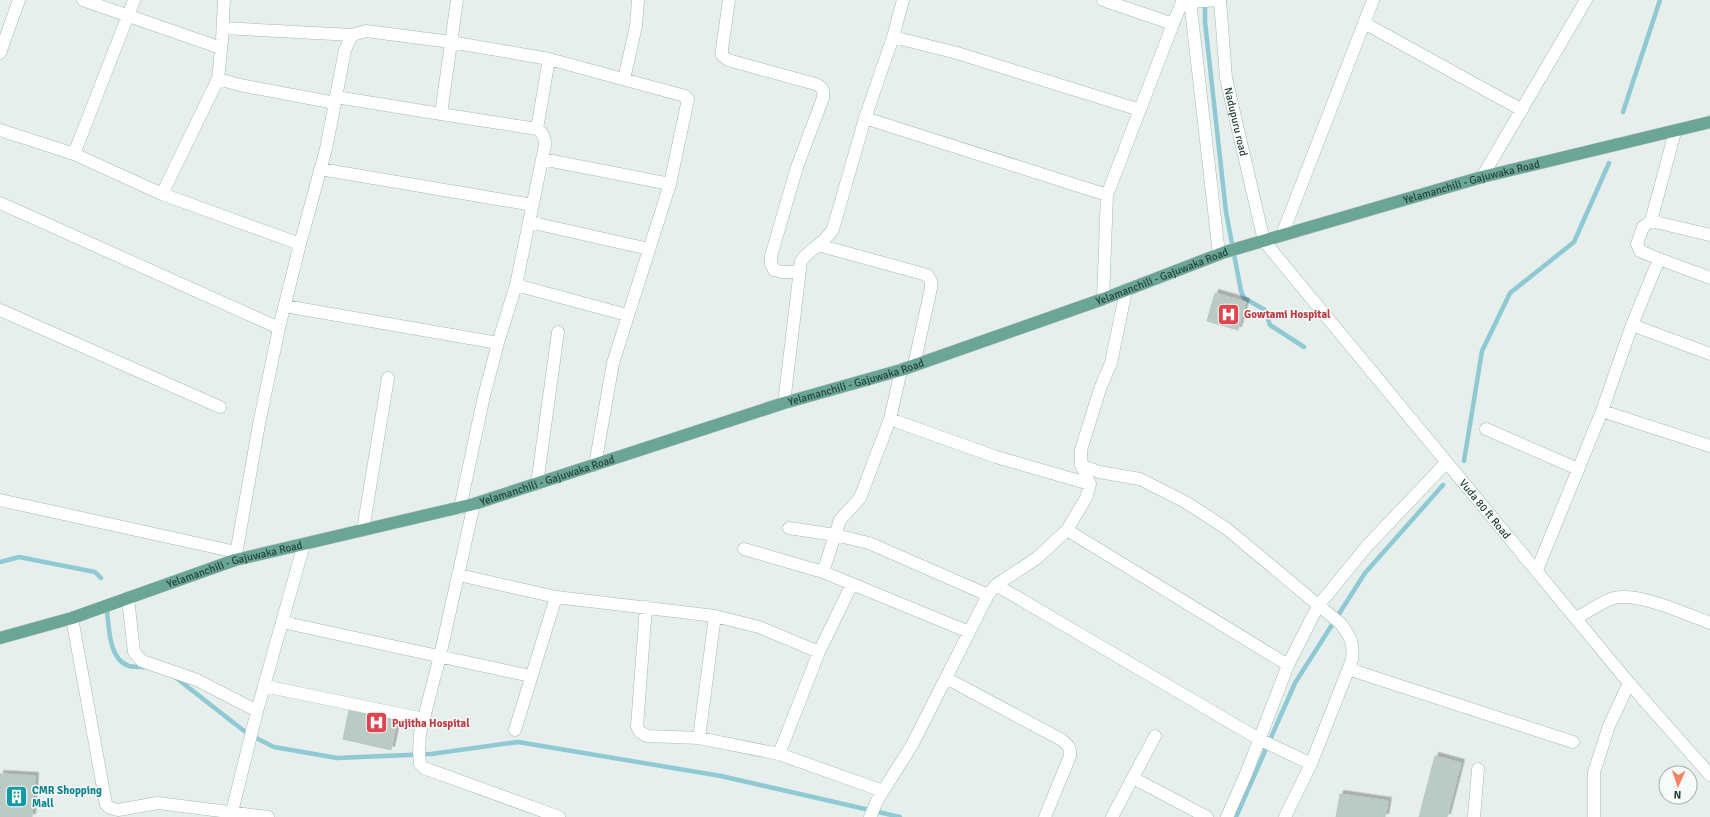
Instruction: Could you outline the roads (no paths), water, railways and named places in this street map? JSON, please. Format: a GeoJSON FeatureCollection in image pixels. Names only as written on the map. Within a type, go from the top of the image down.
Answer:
{"type":"FeatureCollection","features":[{"type":"Feature","properties":{"kind":"main road","name":"Yelamanchili - Gajuwaka Road"},"geometry":{"type":"LineString","coordinates":[[0,638],[72,618],[128,598],[235,556],[304,544],[460,508],[784,403],[901,370],[1103,299],[1222,253],[1482,177],[1675,132],[1710,122]]}},
{"type":"Feature","properties":{"kind":"street"},"geometry":{"type":"LineString","coordinates":[[0,53],[19,0]]}},
{"type":"Feature","properties":{"kind":"street"},"geometry":{"type":"LineString","coordinates":[[83,0],[221,48]]}},
{"type":"Feature","properties":{"kind":"street"},"geometry":{"type":"LineString","coordinates":[[74,154],[134,0]]}},
{"type":"Feature","properties":{"kind":"street"},"geometry":{"type":"LineString","coordinates":[[162,194],[218,79],[224,0]]}},
{"type":"Feature","properties":{"kind":"street"},"geometry":{"type":"LineString","coordinates":[[441,114],[458,0]]}},
{"type":"Feature","properties":{"kind":"street"},"geometry":{"type":"LineString","coordinates":[[624,79],[636,26],[638,0]]}},
{"type":"Feature","properties":{"kind":"street"},"geometry":{"type":"LineString","coordinates":[[729,0],[722,55],[728,60],[821,86],[824,92],[797,167],[771,256],[771,264],[774,270],[782,272],[799,272]]}},
{"type":"Feature","properties":{"kind":"street"},"geometry":{"type":"LineString","coordinates":[[784,403],[801,261],[808,252],[827,239],[833,229],[865,118],[893,37],[903,0]]}},
{"type":"Feature","properties":{"kind":"street"},"geometry":{"type":"LineString","coordinates":[[1103,0],[1173,24]]}},
{"type":"Feature","properties":{"kind":"street"},"geometry":{"type":"LineString","coordinates":[[1188,1],[1220,0]]}},
{"type":"Feature","properties":{"kind":"street","name":"Nadupuru road"},"geometry":{"type":"LineString","coordinates":[[1220,0],[1226,78],[1260,242]]}},
{"type":"Feature","properties":{"kind":"street"},"geometry":{"type":"LineString","coordinates":[[1282,235],[1373,0]]}},
{"type":"Feature","properties":{"kind":"street"},"geometry":{"type":"LineString","coordinates":[[1482,177],[1586,0]]}},
{"type":"Feature","properties":{"kind":"street"},"geometry":{"type":"LineString","coordinates":[[1103,299],[1107,195],[1173,24],[1188,1]]}},
{"type":"Feature","properties":{"kind":"street"},"geometry":{"type":"LineString","coordinates":[[1188,1],[1222,253]]}},
{"type":"Feature","properties":{"kind":"street"},"geometry":{"type":"LineString","coordinates":[[1364,23],[1522,110]]}},
{"type":"Feature","properties":{"kind":"street"},"geometry":{"type":"LineString","coordinates":[[223,28],[352,35],[366,31],[451,42],[549,59],[685,96],[688,99],[670,184],[627,315],[613,363],[595,465]]}},
{"type":"Feature","properties":{"kind":"street"},"geometry":{"type":"LineString","coordinates":[[0,500],[235,556],[259,424],[279,328],[320,169],[346,50],[352,35]]}},
{"type":"Feature","properties":{"kind":"street"},"geometry":{"type":"LineString","coordinates":[[893,37],[957,53],[1140,110]]}},
{"type":"Feature","properties":{"kind":"street"},"geometry":{"type":"LineString","coordinates":[[537,129],[549,59]]}},
{"type":"Feature","properties":{"kind":"street"},"geometry":{"type":"LineString","coordinates":[[218,79],[240,85],[537,129],[543,133],[545,139],[542,159],[516,285],[498,343],[484,396],[460,508]]}},
{"type":"Feature","properties":{"kind":"street"},"geometry":{"type":"LineString","coordinates":[[865,118],[1107,195]]}},
{"type":"Feature","properties":{"kind":"street"},"geometry":{"type":"LineString","coordinates":[[0,130],[74,154],[162,194],[300,244]]}},
{"type":"Feature","properties":{"kind":"street"},"geometry":{"type":"LineString","coordinates":[[1675,132],[1651,221],[1643,227],[1637,244],[1640,251],[1710,278]]}},
{"type":"Feature","properties":{"kind":"street"},"geometry":{"type":"LineString","coordinates":[[542,159],[670,184]]}},
{"type":"Feature","properties":{"kind":"street"},"geometry":{"type":"LineString","coordinates":[[320,169],[533,205]]}},
{"type":"Feature","properties":{"kind":"street"},"geometry":{"type":"LineString","coordinates":[[0,203],[279,328]]}},
{"type":"Feature","properties":{"kind":"street"},"geometry":{"type":"LineString","coordinates":[[1651,221],[1710,235]]}},
{"type":"Feature","properties":{"kind":"street"},"geometry":{"type":"LineString","coordinates":[[529,222],[649,249]]}},
{"type":"Feature","properties":{"kind":"street","name":"Vuda 80 ft Road"},"geometry":{"type":"LineString","coordinates":[[1260,242],[1537,570],[1628,684],[1710,775]]}},
{"type":"Feature","properties":{"kind":"street"},"geometry":{"type":"LineString","coordinates":[[818,245],[927,275],[931,281],[932,288],[914,365]]}},
{"type":"Feature","properties":{"kind":"street"},"geometry":{"type":"LineString","coordinates":[[1537,570],[1602,411],[1632,325],[1659,259]]}},
{"type":"Feature","properties":{"kind":"street"},"geometry":{"type":"LineString","coordinates":[[516,285],[627,315]]}},
{"type":"Feature","properties":{"kind":"street"},"geometry":{"type":"LineString","coordinates":[[870,817],[881,795],[912,745],[988,595],[996,585],[1037,558],[1066,530],[1086,498],[1090,484],[1082,465],[1081,450],[1100,389],[1111,363],[1126,290]]}},
{"type":"Feature","properties":{"kind":"street"},"geometry":{"type":"LineString","coordinates":[[285,306],[498,343]]}},
{"type":"Feature","properties":{"kind":"street"},"geometry":{"type":"LineString","coordinates":[[0,310],[220,407]]}},
{"type":"Feature","properties":{"kind":"street"},"geometry":{"type":"LineString","coordinates":[[1632,325],[1710,354]]}},
{"type":"Feature","properties":{"kind":"street"},"geometry":{"type":"LineString","coordinates":[[537,484],[558,332]]}},
{"type":"Feature","properties":{"kind":"street"},"geometry":{"type":"LineString","coordinates":[[823,572],[840,520],[860,498],[890,419],[901,370]]}},
{"type":"Feature","properties":{"kind":"street"},"geometry":{"type":"LineString","coordinates":[[363,530],[388,378]]}},
{"type":"Feature","properties":{"kind":"street"},"geometry":{"type":"LineString","coordinates":[[1602,411],[1710,446]]}},
{"type":"Feature","properties":{"kind":"street"},"geometry":{"type":"LineString","coordinates":[[890,419],[996,457],[1090,484]]}},
{"type":"Feature","properties":{"kind":"street"},"geometry":{"type":"LineString","coordinates":[[1486,430],[1578,469]]}},
{"type":"Feature","properties":{"kind":"street"},"geometry":{"type":"LineString","coordinates":[[1227,817],[1246,774],[1288,665],[1318,606],[1367,546],[1446,463]]}},
{"type":"Feature","properties":{"kind":"street"},"geometry":{"type":"LineString","coordinates":[[1082,465],[1099,472],[1140,479],[1188,503],[1226,529],[1341,624],[1351,638],[1353,649],[1348,669],[1311,764],[1285,817]]}},
{"type":"Feature","properties":{"kind":"street"},"geometry":{"type":"LineString","coordinates":[[474,504],[440,656],[420,734],[420,764],[424,768],[527,812],[560,817]]}},
{"type":"Feature","properties":{"kind":"street"},"geometry":{"type":"LineString","coordinates":[[789,528],[835,535],[879,547],[988,595]]}},
{"type":"Feature","properties":{"kind":"street"},"geometry":{"type":"LineString","coordinates":[[1066,530],[1288,665]]}},
{"type":"Feature","properties":{"kind":"street"},"geometry":{"type":"LineString","coordinates":[[232,812],[257,711],[304,544]]}},
{"type":"Feature","properties":{"kind":"street"},"geometry":{"type":"LineString","coordinates":[[744,549],[823,572],[970,632]]}},
{"type":"Feature","properties":{"kind":"street"},"geometry":{"type":"LineString","coordinates":[[459,575],[556,597],[715,616],[759,627],[819,652]]}},
{"type":"Feature","properties":{"kind":"street"},"geometry":{"type":"LineString","coordinates":[[779,754],[819,652],[852,584]]}},
{"type":"Feature","properties":{"kind":"street"},"geometry":{"type":"LineString","coordinates":[[996,585],[1259,739],[1311,764]]}},
{"type":"Feature","properties":{"kind":"street"},"geometry":{"type":"LineString","coordinates":[[1576,618],[1614,598],[1627,596],[1640,598],[1710,623]]}},
{"type":"Feature","properties":{"kind":"street"},"geometry":{"type":"LineString","coordinates":[[514,730],[556,597]]}},
{"type":"Feature","properties":{"kind":"street"},"geometry":{"type":"LineString","coordinates":[[128,598],[134,652],[142,661],[198,680],[257,711]]}},
{"type":"Feature","properties":{"kind":"street"},"geometry":{"type":"LineString","coordinates":[[646,608],[637,726],[640,732],[647,736],[699,738],[779,754],[881,795]]}},
{"type":"Feature","properties":{"kind":"street"},"geometry":{"type":"LineString","coordinates":[[699,738],[715,616]]}},
{"type":"Feature","properties":{"kind":"street"},"geometry":{"type":"LineString","coordinates":[[72,618],[106,804],[110,808],[118,810],[158,803],[268,817]]}},
{"type":"Feature","properties":{"kind":"street"},"geometry":{"type":"LineString","coordinates":[[282,622],[530,676]]}},
{"type":"Feature","properties":{"kind":"street"},"geometry":{"type":"LineString","coordinates":[[1348,669],[1573,742]]}},
{"type":"Feature","properties":{"kind":"street"},"geometry":{"type":"LineString","coordinates":[[946,678],[1067,744],[1070,749],[1070,756],[1045,817]]}},
{"type":"Feature","properties":{"kind":"street"},"geometry":{"type":"LineString","coordinates":[[1594,817],[1594,772],[1609,726],[1628,684]]}},
{"type":"Feature","properties":{"kind":"street"},"geometry":{"type":"LineString","coordinates":[[264,686],[424,719]]}},
{"type":"Feature","properties":{"kind":"street"},"geometry":{"type":"LineString","coordinates":[[1112,817],[1155,736]]}},
{"type":"Feature","properties":{"kind":"street"},"geometry":{"type":"LineString","coordinates":[[1474,817],[1478,769]]}},
{"type":"Feature","properties":{"kind":"street"},"geometry":{"type":"LineString","coordinates":[[1133,778],[1207,817]]}},
{"type":"Feature","properties":{"kind":"waterway"},"geometry":{"type":"LineString","coordinates":[[1623,112],[1660,0]]}},
{"type":"Feature","properties":{"kind":"waterway"},"geometry":{"type":"LineString","coordinates":[[1205,1],[1205,22],[1226,212],[1241,291],[1244,298],[1265,310],[1270,325],[1304,347]]}},
{"type":"Feature","properties":{"kind":"waterway"},"geometry":{"type":"LineString","coordinates":[[1464,461],[1482,351],[1510,293],[1574,242],[1609,163]]}},
{"type":"Feature","properties":{"kind":"waterway"},"geometry":{"type":"LineString","coordinates":[[1236,817],[1295,683],[1365,573],[1443,485]]}},
{"type":"Feature","properties":{"kind":"waterway"},"geometry":{"type":"LineString","coordinates":[[0,562],[19,557],[95,572],[101,578]]}},
{"type":"Feature","properties":{"kind":"waterway"},"geometry":{"type":"LineString","coordinates":[[107,611],[111,643],[117,657],[122,663],[129,666],[145,667]]}},
{"type":"Feature","properties":{"kind":"waterway"},"geometry":{"type":"LineString","coordinates":[[175,677],[248,734],[274,747],[337,758],[431,754],[518,742],[721,776],[900,817]]}},
{"type":"Feature","properties":{"kind":"place","name":"Gowtami Hospital"},"geometry":{"type":"Point","coordinates":[1228,314]}},
{"type":"Feature","properties":{"kind":"place","name":"Pujitha Hospital"},"geometry":{"type":"Point","coordinates":[377,723]}},
{"type":"Feature","properties":{"kind":"place","name":"CMR Shopping Mall"},"geometry":{"type":"Point","coordinates":[17,796]}}]}
